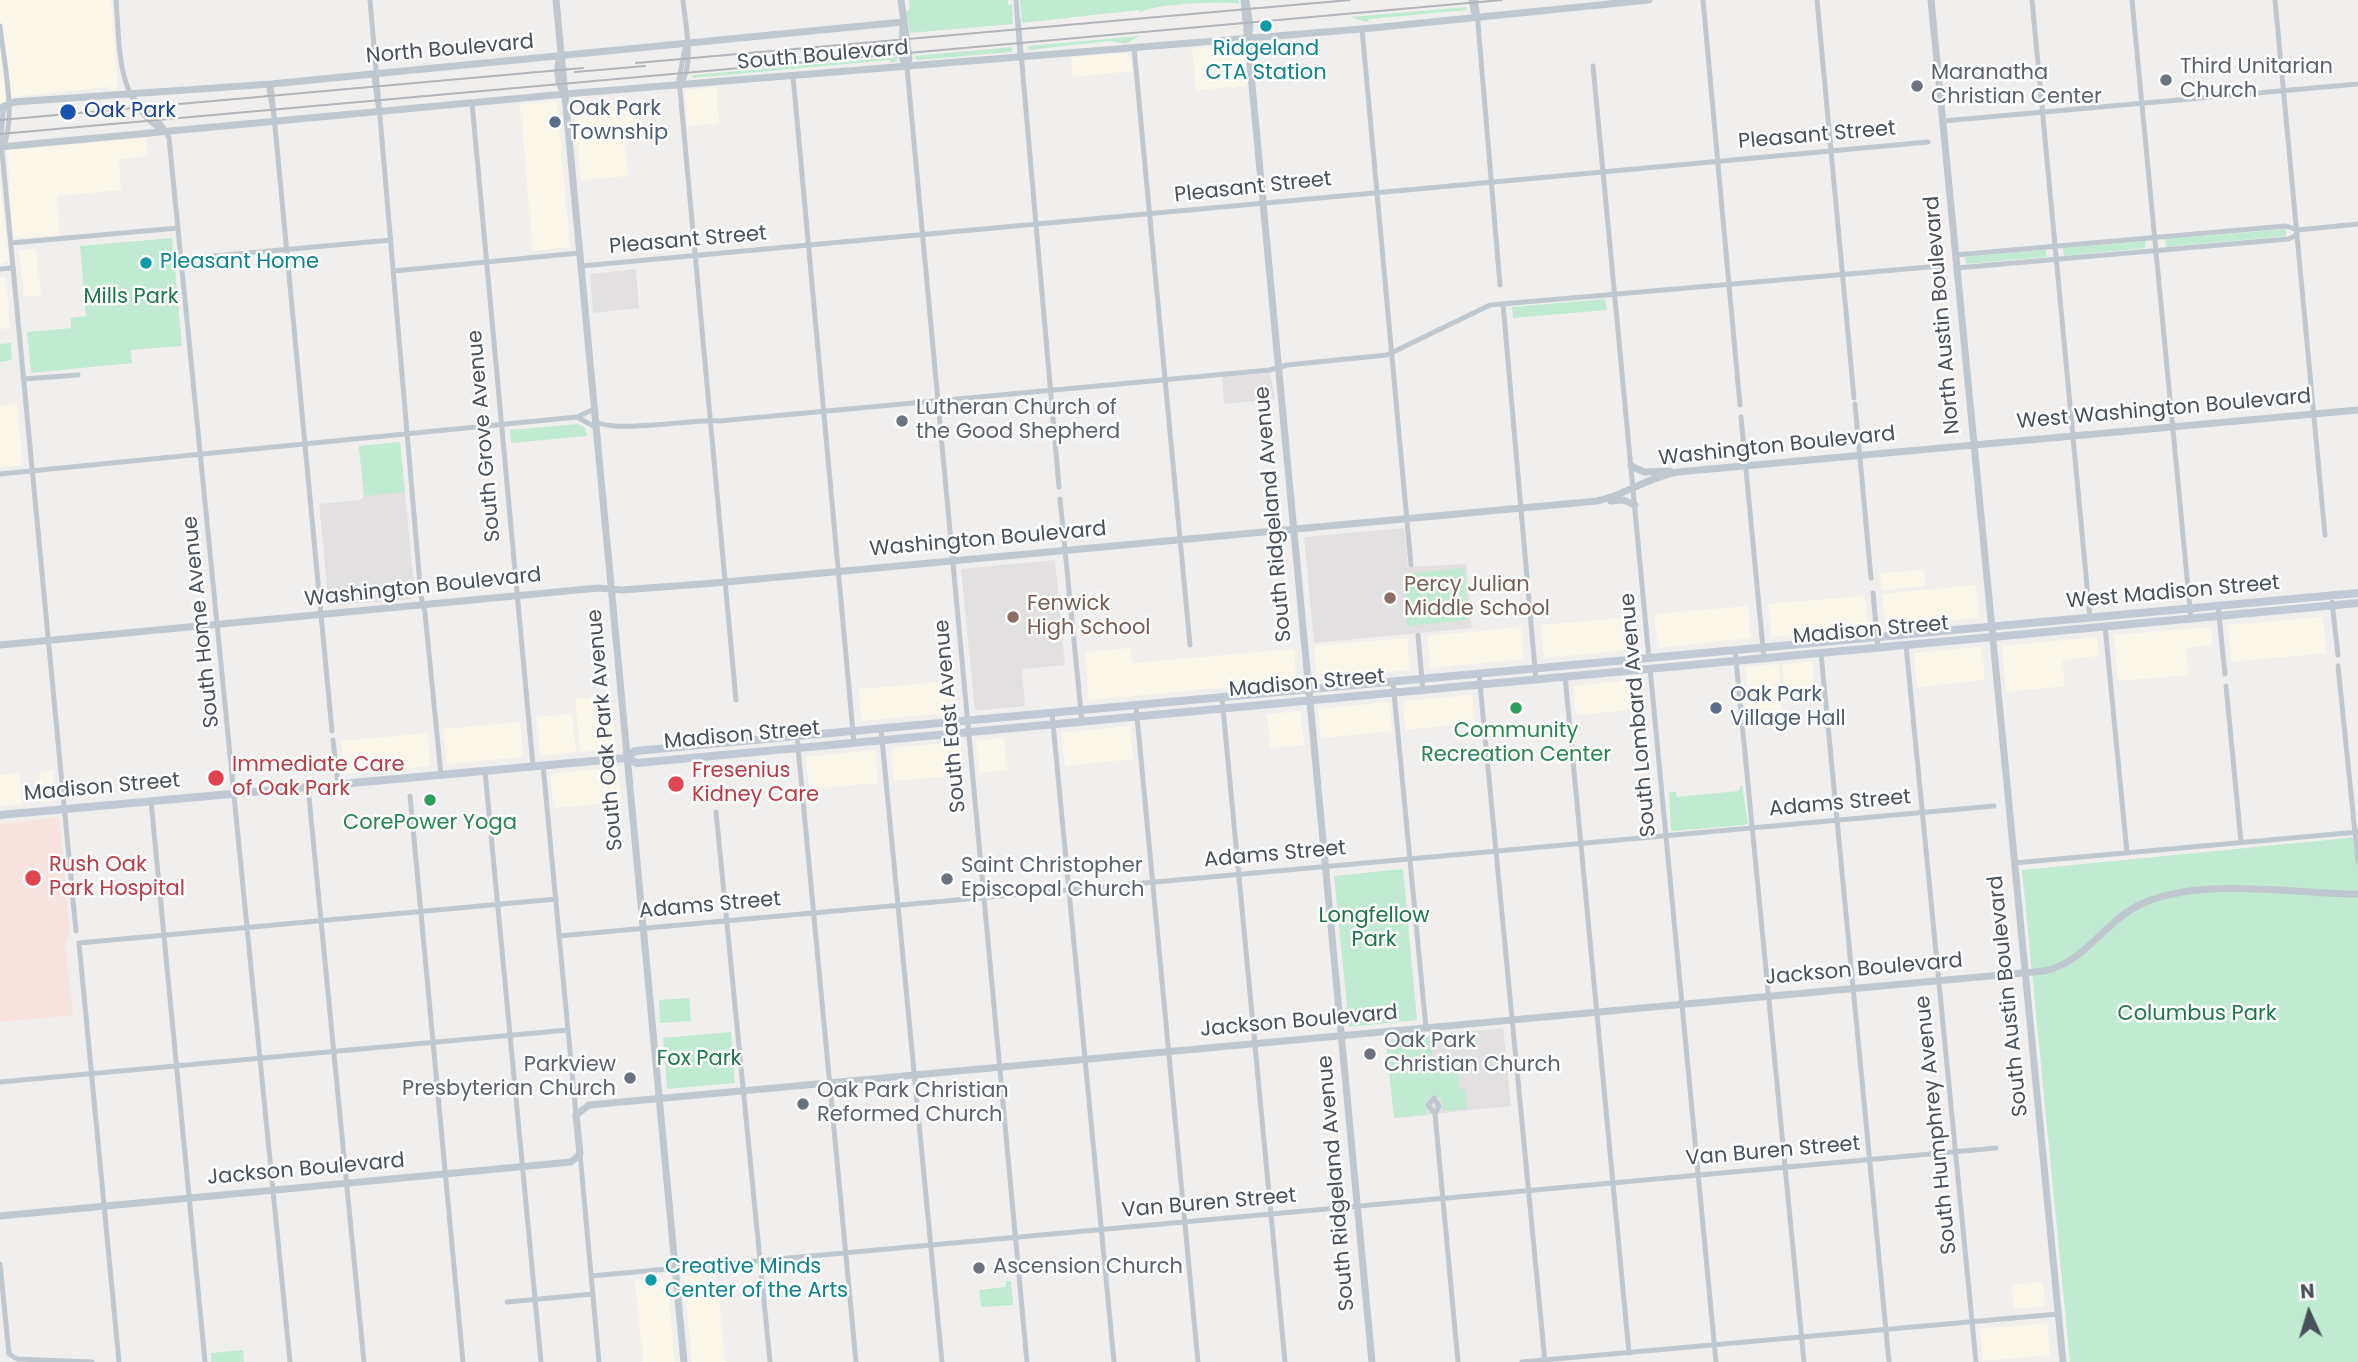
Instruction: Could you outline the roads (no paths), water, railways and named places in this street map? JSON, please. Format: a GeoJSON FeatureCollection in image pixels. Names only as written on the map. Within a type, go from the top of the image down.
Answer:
{"type":"FeatureCollection","features":[{"type":"Feature","properties":{"kind":"main road","name":"West Madison Street"},"geometry":{"type":"LineString","coordinates":[[1990,627],[2358,593]]}},
{"type":"Feature","properties":{"kind":"main road","name":"West Madison Street"},"geometry":{"type":"LineString","coordinates":[[1991,637],[2358,603]]}},
{"type":"Feature","properties":{"kind":"main road","name":"Madison Street"},"geometry":{"type":"LineString","coordinates":[[0,815],[626,758],[635,751],[1990,627]]}},
{"type":"Feature","properties":{"kind":"main road","name":"Madison Street"},"geometry":{"type":"LineString","coordinates":[[626,758],[637,764],[1991,637]]}},
{"type":"Feature","properties":{"kind":"street"},"geometry":{"type":"LineString","coordinates":[[116,0],[123,82],[129,94]]}},
{"type":"Feature","properties":{"kind":"street"},"geometry":{"type":"LineString","coordinates":[[370,0],[441,775]]}},
{"type":"Feature","properties":{"kind":"street","name":"South Oak Park Avenue"},"geometry":{"type":"LineString","coordinates":[[556,0],[567,88],[565,94],[580,266],[684,1362]]}},
{"type":"Feature","properties":{"kind":"street"},"geometry":{"type":"LineString","coordinates":[[683,0],[686,43],[685,78],[681,84],[736,700]]}},
{"type":"Feature","properties":{"kind":"street"},"geometry":{"type":"LineString","coordinates":[[901,0],[909,58],[907,67]]}},
{"type":"Feature","properties":{"kind":"street"},"geometry":{"type":"LineString","coordinates":[[1016,0],[1059,487]]}},
{"type":"Feature","properties":{"kind":"street","name":"South Ridgeland Avenue"},"geometry":{"type":"LineString","coordinates":[[1245,0],[1250,27],[1248,39],[1372,1362]]}},
{"type":"Feature","properties":{"kind":"street"},"geometry":{"type":"LineString","coordinates":[[1474,0],[1500,285]]}},
{"type":"Feature","properties":{"kind":"street","name":"South Boulevard"},"geometry":{"type":"LineString","coordinates":[[1,147],[565,94],[1362,29],[1475,18],[1588,2],[1649,0]]}},
{"type":"Feature","properties":{"kind":"street"},"geometry":{"type":"LineString","coordinates":[[1703,0],[1740,405]]}},
{"type":"Feature","properties":{"kind":"street"},"geometry":{"type":"LineString","coordinates":[[1817,0],[1871,578]]}},
{"type":"Feature","properties":{"kind":"street","name":"North Austin Boulevard"},"geometry":{"type":"LineString","coordinates":[[1931,0],[1990,627]]}},
{"type":"Feature","properties":{"kind":"street"},"geometry":{"type":"LineString","coordinates":[[2032,0],[2090,618]]}},
{"type":"Feature","properties":{"kind":"street"},"geometry":{"type":"LineString","coordinates":[[2132,0],[2191,619]]}},
{"type":"Feature","properties":{"kind":"street"},"geometry":{"type":"LineString","coordinates":[[2274,0],[2298,230],[2325,536]]}},
{"type":"Feature","properties":{"kind":"street","name":"North Boulevard"},"geometry":{"type":"LineString","coordinates":[[3,106],[271,84],[903,22]]}},
{"type":"Feature","properties":{"kind":"street"},"geometry":{"type":"LineString","coordinates":[[0,26],[3,106],[1,147],[76,932]]}},
{"type":"Feature","properties":{"kind":"street"},"geometry":{"type":"LineString","coordinates":[[1362,29],[1411,565]]}},
{"type":"Feature","properties":{"kind":"street"},"geometry":{"type":"LineString","coordinates":[[1134,48],[1190,645]]}},
{"type":"Feature","properties":{"kind":"street","name":"South Lombard Avenue"},"geometry":{"type":"LineString","coordinates":[[1593,66],[1717,1362]]}},
{"type":"Feature","properties":{"kind":"street","name":"South East Avenue"},"geometry":{"type":"LineString","coordinates":[[907,67],[1027,1362]]}},
{"type":"Feature","properties":{"kind":"street"},"geometry":{"type":"LineString","coordinates":[[793,76],[854,743]]}},
{"type":"Feature","properties":{"kind":"street"},"geometry":{"type":"LineString","coordinates":[[271,84],[272,117],[275,120],[332,731]]}},
{"type":"Feature","properties":{"kind":"street"},"geometry":{"type":"LineString","coordinates":[[1943,121],[2358,84]]}},
{"type":"Feature","properties":{"kind":"street","name":"South Home Avenue"},"geometry":{"type":"LineString","coordinates":[[129,94],[138,100],[169,138],[290,1362]]}},
{"type":"Feature","properties":{"kind":"street","name":"South Grove Avenue"},"geometry":{"type":"LineString","coordinates":[[472,103],[533,766]]}},
{"type":"Feature","properties":{"kind":"street","name":"Pleasant Street"},"geometry":{"type":"LineString","coordinates":[[580,266],[1928,142]]}},
{"type":"Feature","properties":{"kind":"street"},"geometry":{"type":"LineString","coordinates":[[1955,256],[2286,226],[2298,230],[2358,224]]}},
{"type":"Feature","properties":{"kind":"street"},"geometry":{"type":"LineString","coordinates":[[11,243],[178,228]]}},
{"type":"Feature","properties":{"kind":"street"},"geometry":{"type":"LineString","coordinates":[[1956,268],[2288,239],[2295,236],[2298,230]]}},
{"type":"Feature","properties":{"kind":"street"},"geometry":{"type":"LineString","coordinates":[[181,259],[391,240]]}},
{"type":"Feature","properties":{"kind":"street","name":"Pleasant Street"},"geometry":{"type":"LineString","coordinates":[[394,271],[579,253]]}},
{"type":"Feature","properties":{"kind":"street"},"geometry":{"type":"LineString","coordinates":[[577,417],[595,427],[616,427],[824,412],[1166,380],[1381,356],[1477,309],[1503,304],[1941,266]]}},
{"type":"Feature","properties":{"kind":"street"},"geometry":{"type":"LineString","coordinates":[[0,269],[13,268]]}},
{"type":"Feature","properties":{"kind":"street"},"geometry":{"type":"LineString","coordinates":[[1503,304],[1536,680]]}},
{"type":"Feature","properties":{"kind":"street"},"geometry":{"type":"LineString","coordinates":[[23,379],[78,374]]}},
{"type":"Feature","properties":{"kind":"street"},"geometry":{"type":"LineString","coordinates":[[0,474],[577,417],[594,409]]}},
{"type":"Feature","properties":{"kind":"street","name":"West Washington Boulevard"},"geometry":{"type":"LineString","coordinates":[[1973,445],[2358,410]]}},
{"type":"Feature","properties":{"kind":"street"},"geometry":{"type":"LineString","coordinates":[[1741,417],[1764,659]]}},
{"type":"Feature","properties":{"kind":"street"},"geometry":{"type":"LineString","coordinates":[[595,427],[616,427]]}},
{"type":"Feature","properties":{"kind":"street","name":"Washington Boulevard"},"geometry":{"type":"LineString","coordinates":[[0,645],[322,616],[517,595],[725,582],[1597,501],[1614,497],[1653,477],[1678,472],[1973,445]]}},
{"type":"Feature","properties":{"kind":"street"},"geometry":{"type":"LineString","coordinates":[[1631,466],[1644,472],[1678,472]]}},
{"type":"Feature","properties":{"kind":"street"},"geometry":{"type":"LineString","coordinates":[[1060,499],[1082,723]]}},
{"type":"Feature","properties":{"kind":"street"},"geometry":{"type":"LineString","coordinates":[[1597,501],[1623,500],[1635,505]]}},
{"type":"Feature","properties":{"kind":"street"},"geometry":{"type":"LineString","coordinates":[[1873,593],[1878,648]]}},
{"type":"Feature","properties":{"kind":"street"},"geometry":{"type":"LineString","coordinates":[[2332,596],[2338,655]]}},
{"type":"Feature","properties":{"kind":"street"},"geometry":{"type":"LineString","coordinates":[[2218,606],[2225,674]]}},
{"type":"Feature","properties":{"kind":"street"},"geometry":{"type":"LineString","coordinates":[[2104,617],[2127,853]]}},
{"type":"Feature","properties":{"kind":"street","name":"South Austin Boulevard"},"geometry":{"type":"LineString","coordinates":[[1990,627],[2063,1362]]}},
{"type":"Feature","properties":{"kind":"street"},"geometry":{"type":"LineString","coordinates":[[1418,635],[1423,691]]}},
{"type":"Feature","properties":{"kind":"street","name":"South Humphrey Avenue"},"geometry":{"type":"LineString","coordinates":[[1905,635],[1976,1362]]}},
{"type":"Feature","properties":{"kind":"street"},"geometry":{"type":"LineString","coordinates":[[1820,643],[1889,1362]]}},
{"type":"Feature","properties":{"kind":"street"},"geometry":{"type":"LineString","coordinates":[[1735,650],[1804,1362]]}},
{"type":"Feature","properties":{"kind":"street"},"geometry":{"type":"LineString","coordinates":[[1564,666],[1629,1353]]}},
{"type":"Feature","properties":{"kind":"street"},"geometry":{"type":"LineString","coordinates":[[2339,666],[2358,862]]}},
{"type":"Feature","properties":{"kind":"street"},"geometry":{"type":"LineString","coordinates":[[1479,674],[1544,1361]]}},
{"type":"Feature","properties":{"kind":"street"},"geometry":{"type":"LineString","coordinates":[[1393,682],[1426,1028]]}},
{"type":"Feature","properties":{"kind":"street"},"geometry":{"type":"LineString","coordinates":[[2226,687],[2241,842]]}},
{"type":"Feature","properties":{"kind":"street"},"geometry":{"type":"LineString","coordinates":[[1222,698],[1285,1362]]}},
{"type":"Feature","properties":{"kind":"street"},"geometry":{"type":"LineString","coordinates":[[1136,706],[1198,1362]]}},
{"type":"Feature","properties":{"kind":"street"},"geometry":{"type":"LineString","coordinates":[[1052,713],[1114,1362]]}},
{"type":"Feature","properties":{"kind":"street"},"geometry":{"type":"LineString","coordinates":[[881,729],[942,1362]]}},
{"type":"Feature","properties":{"kind":"street"},"geometry":{"type":"LineString","coordinates":[[797,737],[856,1362]]}},
{"type":"Feature","properties":{"kind":"street"},"geometry":{"type":"LineString","coordinates":[[333,740],[338,784]]}},
{"type":"Feature","properties":{"kind":"street"},"geometry":{"type":"LineString","coordinates":[[543,765],[574,1095],[572,1108],[577,1112],[599,1362]]}},
{"type":"Feature","properties":{"kind":"street"},"geometry":{"type":"LineString","coordinates":[[485,771],[541,1362]]}},
{"type":"Feature","properties":{"kind":"street"},"geometry":{"type":"LineString","coordinates":[[308,787],[364,1362]]}},
{"type":"Feature","properties":{"kind":"street"},"geometry":{"type":"LineString","coordinates":[[410,796],[463,1362]]}},
{"type":"Feature","properties":{"kind":"street"},"geometry":{"type":"LineString","coordinates":[[150,801],[205,1362]]}},
{"type":"Feature","properties":{"kind":"street","name":"Adams Street"},"geometry":{"type":"LineString","coordinates":[[559,936],[1994,806]]}},
{"type":"Feature","properties":{"kind":"street"},"geometry":{"type":"LineString","coordinates":[[716,812],[770,1362]]}},
{"type":"Feature","properties":{"kind":"street"},"geometry":{"type":"LineString","coordinates":[[2014,863],[2356,832]]}},
{"type":"Feature","properties":{"kind":"street","name":"Jackson Boulevard"},"geometry":{"type":"LineString","coordinates":[[577,1112],[589,1105],[2024,974],[2052,970],[2069,962],[2085,951],[2122,915],[2155,899],[2234,890],[2358,894]]}},
{"type":"Feature","properties":{"kind":"street"},"geometry":{"type":"LineString","coordinates":[[118,1362],[79,943],[555,899]]}},
{"type":"Feature","properties":{"kind":"street"},"geometry":{"type":"LineString","coordinates":[[0,1082],[568,1030]]}},
{"type":"Feature","properties":{"kind":"street"},"geometry":{"type":"LineString","coordinates":[[1435,1115],[1458,1362]]}},
{"type":"Feature","properties":{"kind":"street","name":"Van Buren Street"},"geometry":{"type":"LineString","coordinates":[[592,1276],[1996,1148]]}},
{"type":"Feature","properties":{"kind":"street","name":"Jackson Boulevard"},"geometry":{"type":"LineString","coordinates":[[1,1215],[572,1163],[579,1156]]}},
{"type":"Feature","properties":{"kind":"street"},"geometry":{"type":"LineString","coordinates":[[0,1264],[9,1354],[17,1359],[92,1362]]}},
{"type":"Feature","properties":{"kind":"street"},"geometry":{"type":"LineString","coordinates":[[507,1302],[593,1294]]}},
{"type":"Feature","properties":{"kind":"street"},"geometry":{"type":"LineString","coordinates":[[1522,1362],[2058,1314]]}},
{"type":"Feature","properties":{"kind":"railway"},"geometry":{"type":"LineString","coordinates":[[636,63],[1350,0]]}},
{"type":"Feature","properties":{"kind":"railway"},"geometry":{"type":"LineString","coordinates":[[0,134],[1502,0]]}},
{"type":"Feature","properties":{"kind":"railway"},"geometry":{"type":"LineString","coordinates":[[575,72],[645,66]]}},
{"type":"Feature","properties":{"kind":"railway"},"geometry":{"type":"LineString","coordinates":[[0,120],[583,68]]}},
{"type":"Feature","properties":{"kind":"place","name":"Ridgeland CTA Station"},"geometry":{"type":"Point","coordinates":[1266,26]}},
{"type":"Feature","properties":{"kind":"place","name":"Third Unitarian Church"},"geometry":{"type":"Point","coordinates":[2166,80]}},
{"type":"Feature","properties":{"kind":"place","name":"Maranatha Christian Center"},"geometry":{"type":"Point","coordinates":[1917,86]}},
{"type":"Feature","properties":{"kind":"place","name":"Oak Park"},"geometry":{"type":"Point","coordinates":[68,112]}},
{"type":"Feature","properties":{"kind":"place","name":"Oak Park Township"},"geometry":{"type":"Point","coordinates":[555,122]}},
{"type":"Feature","properties":{"kind":"place","name":"Pleasant Home"},"geometry":{"type":"Point","coordinates":[146,263]}},
{"type":"Feature","properties":{"kind":"place","name":"Lutheran Church of the Good Shepherd"},"geometry":{"type":"Point","coordinates":[902,421]}},
{"type":"Feature","properties":{"kind":"place","name":"Percy Julian Middle School"},"geometry":{"type":"Point","coordinates":[1390,598]}},
{"type":"Feature","properties":{"kind":"place","name":"Fenwick High School"},"geometry":{"type":"Point","coordinates":[1013,617]}},
{"type":"Feature","properties":{"kind":"place","name":"Community Recreation Center"},"geometry":{"type":"Point","coordinates":[1516,708]}},
{"type":"Feature","properties":{"kind":"place","name":"Oak Park Village Hall"},"geometry":{"type":"Point","coordinates":[1716,708]}},
{"type":"Feature","properties":{"kind":"place","name":"Immediate Care of Oak Park"},"geometry":{"type":"Point","coordinates":[216,778]}},
{"type":"Feature","properties":{"kind":"place","name":"Fresenius Kidney Care"},"geometry":{"type":"Point","coordinates":[676,784]}},
{"type":"Feature","properties":{"kind":"place","name":"CorePower Yoga"},"geometry":{"type":"Point","coordinates":[430,800]}},
{"type":"Feature","properties":{"kind":"place","name":"Rush Oak Park Hospital"},"geometry":{"type":"Point","coordinates":[33,878]}},
{"type":"Feature","properties":{"kind":"place","name":"Saint Christopher Episcopal Church"},"geometry":{"type":"Point","coordinates":[947,879]}},
{"type":"Feature","properties":{"kind":"place","name":"Oak Park Christian Church"},"geometry":{"type":"Point","coordinates":[1370,1054]}},
{"type":"Feature","properties":{"kind":"place","name":"Parkview Presbyterian Church"},"geometry":{"type":"Point","coordinates":[630,1078]}},
{"type":"Feature","properties":{"kind":"place","name":"Oak Park Christian Reformed Church"},"geometry":{"type":"Point","coordinates":[803,1104]}},
{"type":"Feature","properties":{"kind":"place","name":"Ascension Church"},"geometry":{"type":"Point","coordinates":[979,1268]}},
{"type":"Feature","properties":{"kind":"place","name":"Creative Minds Center of the Arts"},"geometry":{"type":"Point","coordinates":[651,1280]}},
{"type":"Feature","properties":{"kind":"park label","name":"Mills Park"},"geometry":{"type":"Point","coordinates":[131,298]}},
{"type":"Feature","properties":{"kind":"park label","name":"Longfellow Park"},"geometry":{"type":"Point","coordinates":[1374,929]}},
{"type":"Feature","properties":{"kind":"park label","name":"Columbus Park"},"geometry":{"type":"Point","coordinates":[2197,1015]}},
{"type":"Feature","properties":{"kind":"park label","name":"Fox Park"},"geometry":{"type":"Point","coordinates":[699,1060]}}]}
